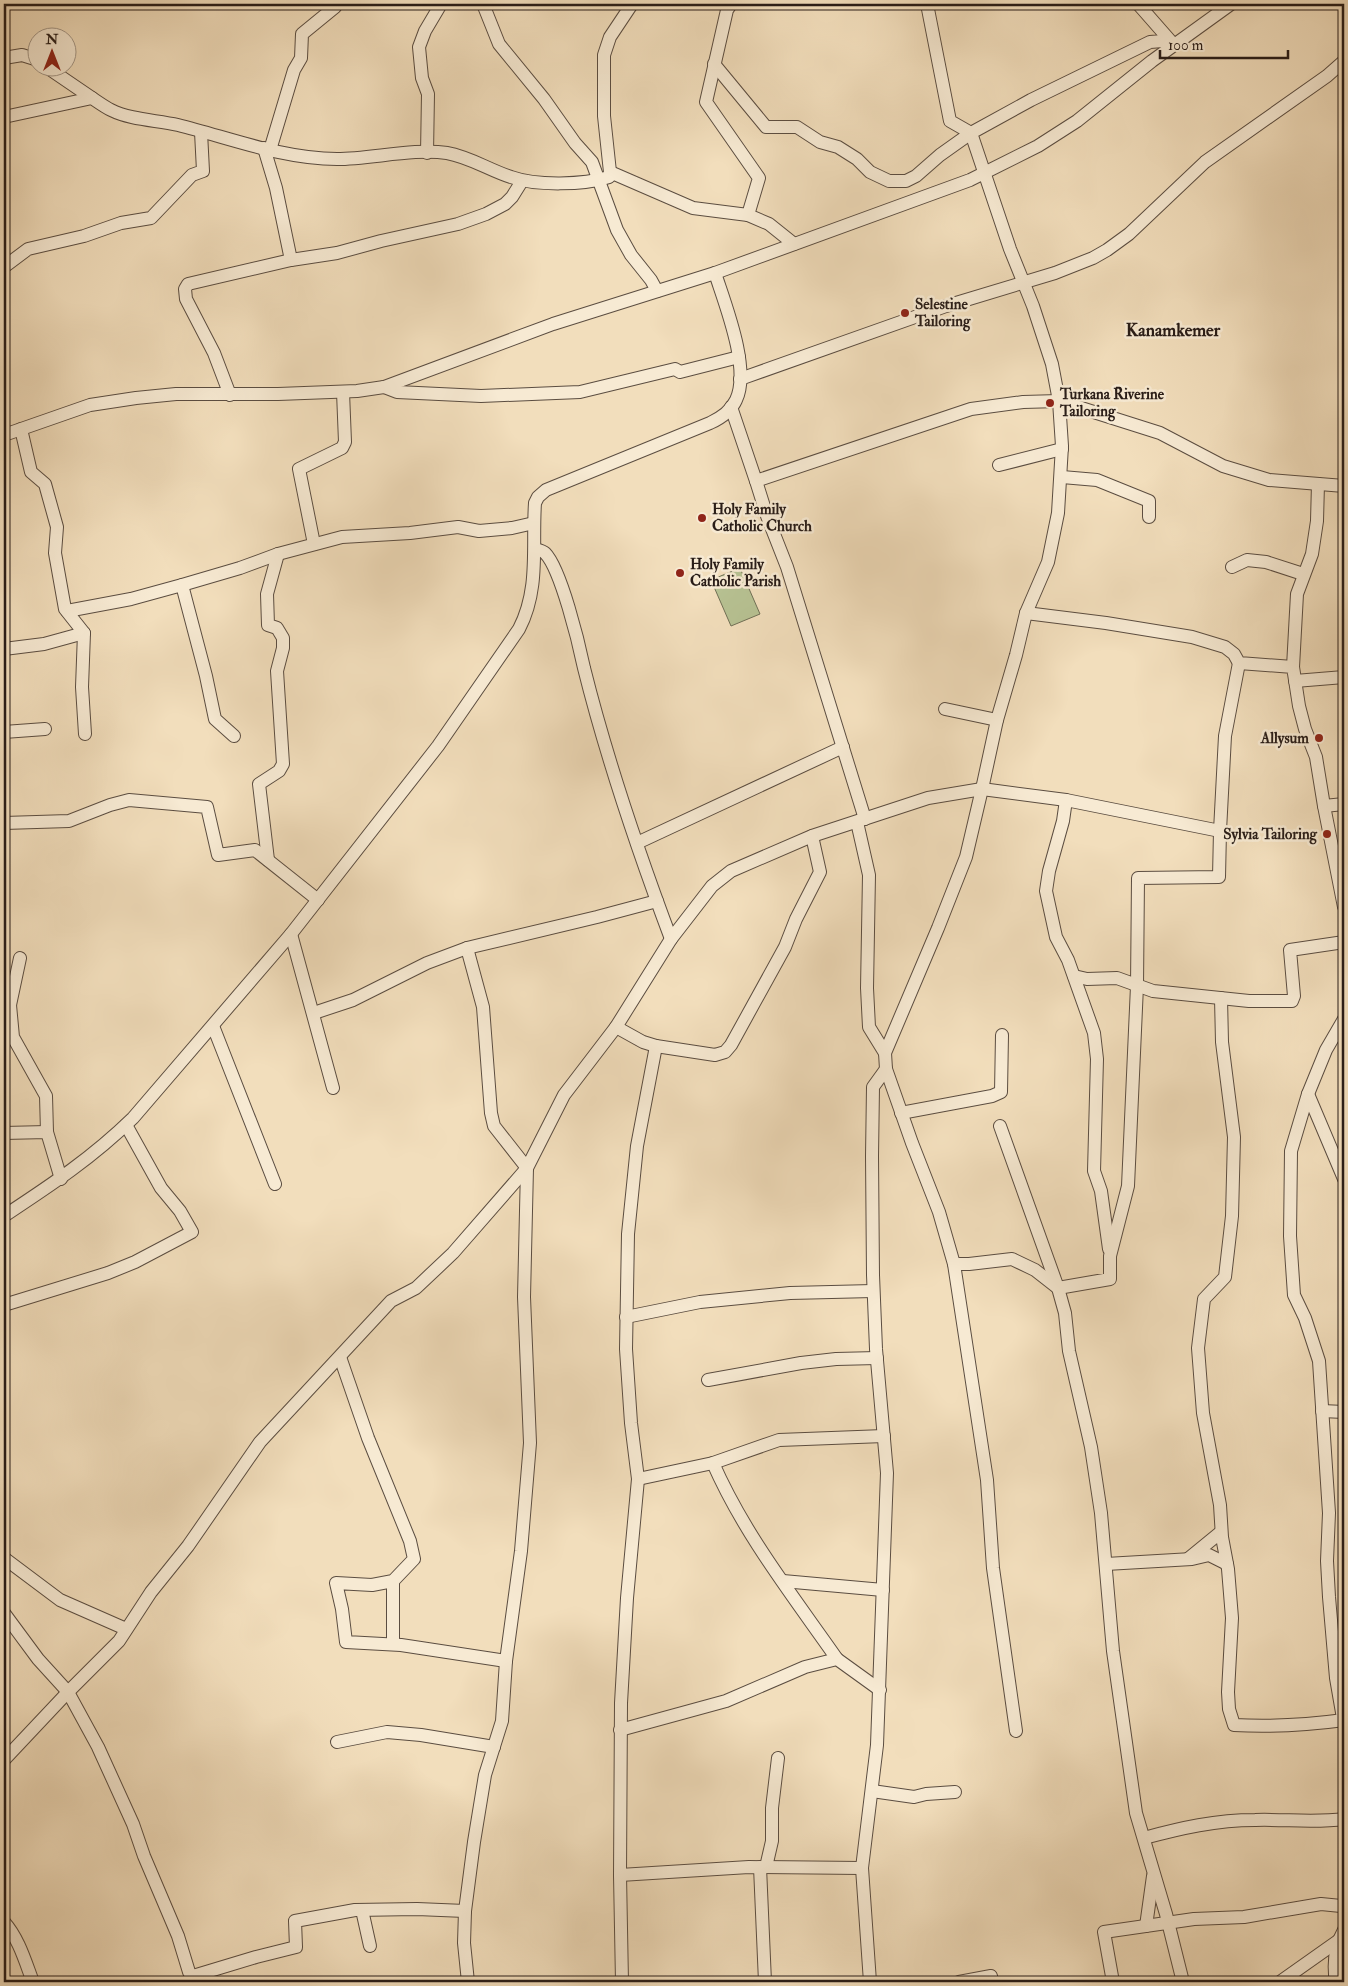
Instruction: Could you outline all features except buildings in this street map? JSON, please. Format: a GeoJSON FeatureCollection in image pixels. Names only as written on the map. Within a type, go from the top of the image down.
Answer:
{"type":"FeatureCollection","features":[{"type":"Feature","properties":{"kind":"street"},"geometry":{"type":"LineString","coordinates":[[291,260],[267,149],[301,58],[302,34],[335,7],[336,4]]}},
{"type":"Feature","properties":{"kind":"street"},"geometry":{"type":"LineString","coordinates":[[427,153],[428,94],[422,78],[419,47],[425,31],[441,4]]}},
{"type":"Feature","properties":{"kind":"street"},"geometry":{"type":"LineString","coordinates":[[483,4],[499,44],[544,99],[574,144],[592,162],[621,237],[631,254],[652,280],[657,292]]}},
{"type":"Feature","properties":{"kind":"street"},"geometry":{"type":"LineString","coordinates":[[63,78],[112,110],[293,155],[338,159],[443,153],[462,156],[496,172],[522,180],[548,183],[598,181],[609,177],[610,172],[603,102],[604,56],[610,37],[632,4]]}},
{"type":"Feature","properties":{"kind":"street"},"geometry":{"type":"LineString","coordinates":[[731,4],[727,10],[706,102],[759,178],[748,214]]}},
{"type":"Feature","properties":{"kind":"street"},"geometry":{"type":"LineString","coordinates":[[927,4],[950,120],[971,133],[1010,249],[1025,283],[1052,364],[1059,401],[1062,448],[1062,477],[1058,513],[1048,562],[1026,613],[1016,655],[996,720],[966,857],[885,1053],[886,1069],[939,1212],[954,1264],[987,1480],[993,1568],[1016,1731]]}},
{"type":"Feature","properties":{"kind":"street"},"geometry":{"type":"LineString","coordinates":[[1138,4],[1174,45]]}},
{"type":"Feature","properties":{"kind":"street"},"geometry":{"type":"LineString","coordinates":[[4,435],[90,405],[176,394],[230,395],[343,392],[384,387],[553,324],[715,272],[958,184],[1038,146],[1077,121],[1174,45],[1231,4]]}},
{"type":"Feature","properties":{"kind":"street"},"geometry":{"type":"LineString","coordinates":[[714,64],[766,127],[797,127],[820,142],[838,147],[870,172],[889,181],[906,181],[916,176],[940,155],[971,133],[1031,100],[1150,42],[1163,41],[1174,45]]}},
{"type":"Feature","properties":{"kind":"street"},"geometry":{"type":"LineString","coordinates":[[4,58],[22,55],[28,57]]}},
{"type":"Feature","properties":{"kind":"street"},"geometry":{"type":"LineString","coordinates":[[740,380],[920,315],[1075,266],[1107,250],[1144,222],[1206,162],[1344,61]]}},
{"type":"Feature","properties":{"kind":"street"},"geometry":{"type":"LineString","coordinates":[[4,117],[92,98]]}},
{"type":"Feature","properties":{"kind":"street"},"geometry":{"type":"LineString","coordinates":[[4,267],[28,250],[84,236],[121,223],[151,218],[192,175],[203,171],[201,132]]}},
{"type":"Feature","properties":{"kind":"street"},"geometry":{"type":"LineString","coordinates":[[610,172],[693,208],[748,214],[769,224],[794,244]]}},
{"type":"Feature","properties":{"kind":"street"},"geometry":{"type":"LineString","coordinates":[[230,395],[214,353],[186,299],[185,289],[193,282],[291,260],[337,253],[474,219],[505,204],[512,197],[522,180]]}},
{"type":"Feature","properties":{"kind":"street"},"geometry":{"type":"LineString","coordinates":[[4,1216],[91,1157],[126,1125],[291,934],[438,746],[519,628],[530,602],[535,549],[534,523],[536,501],[546,490],[710,423],[722,416],[731,407],[736,399],[740,380],[739,357],[715,272]]}},
{"type":"Feature","properties":{"kind":"street"},"geometry":{"type":"LineString","coordinates":[[384,387],[397,392],[481,396],[580,392],[674,369],[680,372],[739,357]]}},
{"type":"Feature","properties":{"kind":"street"},"geometry":{"type":"LineString","coordinates":[[314,544],[299,469],[342,448],[344,442],[343,392]]}},
{"type":"Feature","properties":{"kind":"street"},"geometry":{"type":"LineString","coordinates":[[756,481],[971,410],[1023,402],[1059,401],[1160,433],[1223,466],[1269,480],[1344,486]]}},
{"type":"Feature","properties":{"kind":"street"},"geometry":{"type":"LineString","coordinates":[[731,407],[767,516],[787,567],[844,747],[861,821],[868,875],[867,988],[869,1027],[885,1053]]}},
{"type":"Feature","properties":{"kind":"street"},"geometry":{"type":"LineString","coordinates":[[21,429],[32,472],[45,484],[57,528],[55,553],[67,611],[84,633],[82,687],[84,734]]}},
{"type":"Feature","properties":{"kind":"street"},"geometry":{"type":"LineString","coordinates":[[999,465],[1062,448]]}},
{"type":"Feature","properties":{"kind":"street"},"geometry":{"type":"LineString","coordinates":[[1062,477],[1097,480],[1149,501],[1149,517]]}},
{"type":"Feature","properties":{"kind":"street"},"geometry":{"type":"LineString","coordinates":[[1318,484],[1312,554],[1298,594],[1293,667],[1305,729],[1316,757],[1344,907]]}},
{"type":"Feature","properties":{"kind":"street"},"geometry":{"type":"LineString","coordinates":[[67,611],[131,599],[240,568],[278,554],[352,535],[410,533],[458,527],[479,531],[512,528],[534,523]]}},
{"type":"Feature","properties":{"kind":"street"},"geometry":{"type":"LineString","coordinates":[[535,549],[546,554],[557,576],[574,627],[599,728],[671,940]]}},
{"type":"Feature","properties":{"kind":"street"},"geometry":{"type":"LineString","coordinates":[[268,860],[259,784],[279,771],[283,764],[277,671],[283,648],[282,638],[277,628],[268,624],[267,601],[267,592],[278,554]]}},
{"type":"Feature","properties":{"kind":"street"},"geometry":{"type":"LineString","coordinates":[[1232,566],[1247,560],[1266,562],[1304,574]]}},
{"type":"Feature","properties":{"kind":"street"},"geometry":{"type":"LineString","coordinates":[[182,585],[206,676],[215,719],[234,736]]}},
{"type":"Feature","properties":{"kind":"street"},"geometry":{"type":"LineString","coordinates":[[1026,613],[1106,622],[1192,637],[1225,647],[1234,654],[1239,663],[1225,736],[1219,877],[1138,878],[1137,986],[1128,1186],[1110,1256]]}},
{"type":"Feature","properties":{"kind":"street"},"geometry":{"type":"LineString","coordinates":[[4,648],[44,644],[84,633]]}},
{"type":"Feature","properties":{"kind":"street"},"geometry":{"type":"LineString","coordinates":[[1239,663],[1293,667]]}},
{"type":"Feature","properties":{"kind":"street"},"geometry":{"type":"LineString","coordinates":[[1295,681],[1344,677]]}},
{"type":"Feature","properties":{"kind":"street"},"geometry":{"type":"LineString","coordinates":[[945,709],[996,720]]}},
{"type":"Feature","properties":{"kind":"street"},"geometry":{"type":"LineString","coordinates":[[4,732],[45,729]]}},
{"type":"Feature","properties":{"kind":"street"},"geometry":{"type":"LineString","coordinates":[[637,843],[844,747]]}},
{"type":"Feature","properties":{"kind":"street"},"geometry":{"type":"LineString","coordinates":[[4,1760],[119,1641],[151,1592],[188,1546],[260,1442],[391,1301],[416,1288],[454,1253],[527,1168],[564,1095],[616,1027],[671,940],[719,878],[746,863],[812,836],[928,798],[982,789],[1066,800],[1220,831]]}},
{"type":"Feature","properties":{"kind":"street"},"geometry":{"type":"LineString","coordinates":[[4,823],[70,821],[110,804],[129,800],[207,807],[218,855],[255,850],[318,900]]}},
{"type":"Feature","properties":{"kind":"street"},"geometry":{"type":"LineString","coordinates":[[954,1264],[1012,1259],[1035,1270],[1058,1288],[1110,1279],[1110,1256],[1101,1192],[1094,1170],[1096,1046],[1093,1029],[1074,976],[1056,937],[1046,891],[1049,871],[1063,822],[1066,800]]}},
{"type":"Feature","properties":{"kind":"street"},"geometry":{"type":"LineString","coordinates":[[1324,806],[1344,804]]}},
{"type":"Feature","properties":{"kind":"street"},"geometry":{"type":"LineString","coordinates":[[616,1027],[643,1042],[656,1046],[715,1055],[725,1052],[731,1045],[786,947],[796,919],[820,872],[812,836]]}},
{"type":"Feature","properties":{"kind":"street"},"geometry":{"type":"LineString","coordinates":[[314,1013],[352,1000],[427,963],[467,948],[657,901]]}},
{"type":"Feature","properties":{"kind":"street"},"geometry":{"type":"LineString","coordinates":[[291,934],[333,1088]]}},
{"type":"Feature","properties":{"kind":"street"},"geometry":{"type":"LineString","coordinates":[[1074,976],[1087,979],[1117,978],[1153,991],[1249,1001],[1292,1001],[1294,996],[1290,950],[1344,942]]}},
{"type":"Feature","properties":{"kind":"street"},"geometry":{"type":"LineString","coordinates":[[467,948],[483,1007],[491,1113],[494,1126],[527,1168],[524,1297],[530,1443],[521,1551],[506,1661],[502,1720],[485,1775],[465,1911],[464,1943],[468,1982]]}},
{"type":"Feature","properties":{"kind":"street"},"geometry":{"type":"LineString","coordinates":[[20,958],[7,1005],[13,1037],[46,1096],[46,1132],[61,1179]]}},
{"type":"Feature","properties":{"kind":"street"},"geometry":{"type":"LineString","coordinates":[[1220,998],[1222,1042],[1234,1137],[1232,1216],[1225,1277],[1204,1299],[1198,1348],[1202,1405],[1220,1505],[1221,1532],[1227,1564],[1232,1618],[1228,1692],[1229,1709],[1234,1725],[1265,1726],[1344,1722],[1336,1678],[1327,1561],[1330,1513],[1318,1361],[1305,1318],[1294,1296],[1290,1236],[1291,1151],[1308,1094],[1326,1050],[1344,1019]]}},
{"type":"Feature","properties":{"kind":"street"},"geometry":{"type":"LineString","coordinates":[[213,1026],[275,1184]]}},
{"type":"Feature","properties":{"kind":"street"},"geometry":{"type":"LineString","coordinates":[[901,1113],[992,1096],[1001,1092],[1002,1035]]}},
{"type":"Feature","properties":{"kind":"street"},"geometry":{"type":"LineString","coordinates":[[622,1982],[620,1730],[627,1598],[638,1479],[631,1423],[626,1349],[628,1234],[634,1168],[656,1046]]}},
{"type":"Feature","properties":{"kind":"street"},"geometry":{"type":"LineString","coordinates":[[870,1982],[862,1868],[878,1745],[888,1473],[877,1358],[873,1291],[873,1087],[886,1069]]}},
{"type":"Feature","properties":{"kind":"street"},"geometry":{"type":"LineString","coordinates":[[1308,1094],[1344,1180]]}},
{"type":"Feature","properties":{"kind":"street"},"geometry":{"type":"LineString","coordinates":[[4,1305],[117,1269],[135,1262],[192,1232],[180,1211],[161,1188],[126,1125]]}},
{"type":"Feature","properties":{"kind":"street"},"geometry":{"type":"LineString","coordinates":[[1000,1126],[1058,1288],[1065,1313],[1069,1351],[1091,1447],[1102,1513],[1113,1651],[1136,1813],[1169,1922],[1183,1982]]}},
{"type":"Feature","properties":{"kind":"street"},"geometry":{"type":"LineString","coordinates":[[4,1133],[46,1132]]}},
{"type":"Feature","properties":{"kind":"street"},"geometry":{"type":"LineString","coordinates":[[626,1317],[700,1302],[790,1293],[873,1291]]}},
{"type":"Feature","properties":{"kind":"street"},"geometry":{"type":"LineString","coordinates":[[340,1358],[368,1438],[410,1541],[414,1559],[393,1581],[372,1585],[336,1583],[346,1642],[393,1644],[506,1661]]}},
{"type":"Feature","properties":{"kind":"street"},"geometry":{"type":"LineString","coordinates":[[708,1380],[801,1363],[836,1359],[877,1358]]}},
{"type":"Feature","properties":{"kind":"street"},"geometry":{"type":"LineString","coordinates":[[1322,1411],[1344,1412]]}},
{"type":"Feature","properties":{"kind":"street"},"geometry":{"type":"LineString","coordinates":[[638,1479],[713,1463],[779,1440],[884,1436]]}},
{"type":"Feature","properties":{"kind":"street"},"geometry":{"type":"LineString","coordinates":[[713,1463],[724,1490],[783,1581],[837,1659],[880,1690]]}},
{"type":"Feature","properties":{"kind":"street"},"geometry":{"type":"LineString","coordinates":[[1188,1559],[1221,1532]]}},
{"type":"Feature","properties":{"kind":"street"},"geometry":{"type":"LineString","coordinates":[[1106,1564],[1188,1559],[1209,1555],[1227,1564]]}},
{"type":"Feature","properties":{"kind":"street"},"geometry":{"type":"LineString","coordinates":[[4,1558],[60,1600],[126,1629]]}},
{"type":"Feature","properties":{"kind":"street"},"geometry":{"type":"LineString","coordinates":[[393,1581],[393,1644]]}},
{"type":"Feature","properties":{"kind":"street"},"geometry":{"type":"LineString","coordinates":[[783,1581],[883,1590]]}},
{"type":"Feature","properties":{"kind":"street"},"geometry":{"type":"LineString","coordinates":[[4,1613],[38,1659],[68,1692],[98,1747],[133,1824],[144,1856],[178,1936],[189,1972],[195,1979],[256,1956],[296,1947],[295,1921],[362,1910],[417,1908],[465,1911]]}},
{"type":"Feature","properties":{"kind":"street"},"geometry":{"type":"LineString","coordinates":[[620,1730],[726,1701],[805,1667],[837,1659]]}},
{"type":"Feature","properties":{"kind":"street"},"geometry":{"type":"LineString","coordinates":[[337,1742],[387,1732],[430,1736],[494,1747]]}},
{"type":"Feature","properties":{"kind":"street"},"geometry":{"type":"LineString","coordinates":[[766,1982],[763,1867],[772,1841],[772,1808],[778,1758]]}},
{"type":"Feature","properties":{"kind":"street"},"geometry":{"type":"LineString","coordinates":[[872,1790],[914,1797],[926,1794],[955,1792]]}},
{"type":"Feature","properties":{"kind":"street"},"geometry":{"type":"LineString","coordinates":[[1144,1838],[1198,1824],[1228,1820],[1326,1822],[1344,1819]]}},
{"type":"Feature","properties":{"kind":"street"},"geometry":{"type":"LineString","coordinates":[[620,1875],[763,1867],[862,1868]]}},
{"type":"Feature","properties":{"kind":"street"},"geometry":{"type":"LineString","coordinates":[[1146,1926],[1154,1870]]}},
{"type":"Feature","properties":{"kind":"street"},"geometry":{"type":"LineString","coordinates":[[1113,1982],[1104,1932],[1194,1919],[1244,1917],[1321,1904],[1341,1906],[1344,1909]]}},
{"type":"Feature","properties":{"kind":"street"},"geometry":{"type":"LineString","coordinates":[[362,1910],[370,1946]]}},
{"type":"Feature","properties":{"kind":"street"},"geometry":{"type":"LineString","coordinates":[[4,1922],[20,1948],[34,1982]]}},
{"type":"Feature","properties":{"kind":"street"},"geometry":{"type":"LineString","coordinates":[[1280,1982],[1341,1935]]}},
{"type":"Feature","properties":{"kind":"street"},"geometry":{"type":"LineString","coordinates":[[1336,1982],[1334,1959],[1341,1935]]}},
{"type":"Feature","properties":{"kind":"street"},"geometry":{"type":"LineString","coordinates":[[959,1982],[991,1976],[992,1982]]}},
{"type":"Feature","properties":{"kind":"green space"},"geometry":{"type":"Polygon","coordinates":[[[740,568],[760,614],[731,626],[711,580],[740,568]]]}},
{"type":"Feature","properties":{"kind":"place","name":"Selestine Tailoring"},"geometry":{"type":"Point","coordinates":[905,313]}},
{"type":"Feature","properties":{"kind":"place","name":"Turkana Riverine Tailoring"},"geometry":{"type":"Point","coordinates":[1050,403]}},
{"type":"Feature","properties":{"kind":"place","name":"Holy Family Catholic Church"},"geometry":{"type":"Point","coordinates":[702,518]}},
{"type":"Feature","properties":{"kind":"place","name":"Holy Family Catholic Parish"},"geometry":{"type":"Point","coordinates":[680,573]}},
{"type":"Feature","properties":{"kind":"place","name":"Allysum"},"geometry":{"type":"Point","coordinates":[1319,738]}},
{"type":"Feature","properties":{"kind":"place","name":"Sylvia Tailoring"},"geometry":{"type":"Point","coordinates":[1327,834]}},
{"type":"Feature","properties":{"kind":"district","name":"Kanamkemer"},"geometry":{"type":"Point","coordinates":[1173,330]}}]}
